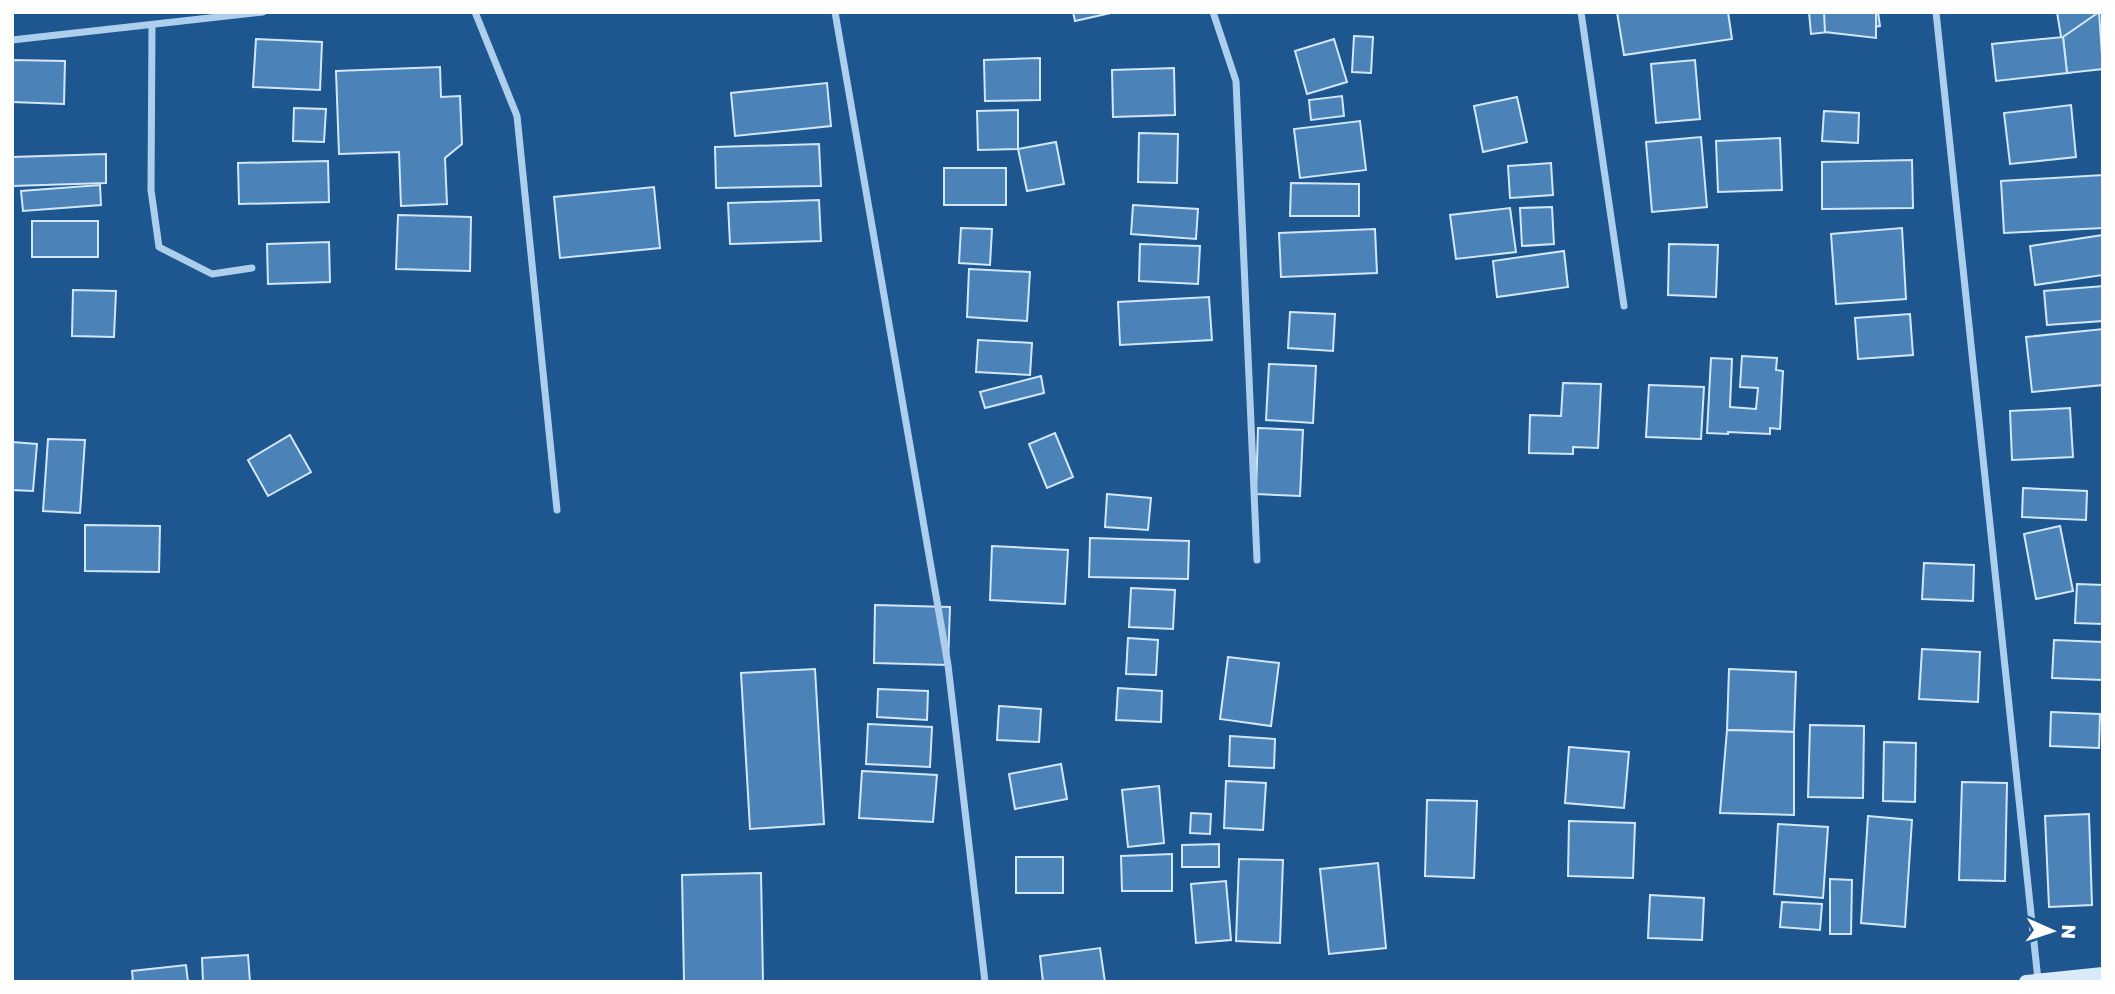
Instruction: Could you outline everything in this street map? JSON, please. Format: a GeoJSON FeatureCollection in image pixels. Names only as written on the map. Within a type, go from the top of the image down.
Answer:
{"type":"FeatureCollection","features":[{"type":"Feature","properties":{"kind":"main road"},"geometry":{"type":"LineString","coordinates":[[2032,981],[2103,974]]}},
{"type":"Feature","properties":{"kind":"street"},"geometry":{"type":"LineString","coordinates":[[12,40],[262,12]]}},
{"type":"Feature","properties":{"kind":"street"},"geometry":{"type":"LineString","coordinates":[[475,12],[517,116],[557,510]]}},
{"type":"Feature","properties":{"kind":"street"},"geometry":{"type":"LineString","coordinates":[[835,12],[948,665],[985,982]]}},
{"type":"Feature","properties":{"kind":"street"},"geometry":{"type":"LineString","coordinates":[[1213,12],[1236,81],[1256,560]]}},
{"type":"Feature","properties":{"kind":"street"},"geometry":{"type":"LineString","coordinates":[[1581,12],[1625,306]]}},
{"type":"Feature","properties":{"kind":"street"},"geometry":{"type":"LineString","coordinates":[[1936,12],[2032,981]]}},
{"type":"Feature","properties":{"kind":"street"},"geometry":{"type":"LineString","coordinates":[[152,24],[151,190],[159,247],[212,274],[252,268]]}},
{"type":"Feature","properties":{"kind":"building"},"geometry":{"type":"Polygon","coordinates":[[[1073,12],[1115,12],[1075,21],[1073,12]]]}},
{"type":"Feature","properties":{"kind":"building"},"geometry":{"type":"Polygon","coordinates":[[[1617,12],[1728,12],[1732,39],[1624,55],[1617,12]]]}},
{"type":"Feature","properties":{"kind":"building"},"geometry":{"type":"Polygon","coordinates":[[[1809,12],[1878,12],[1880,26],[1811,34],[1809,12]]]}},
{"type":"Feature","properties":{"kind":"building"},"geometry":{"type":"Polygon","coordinates":[[[1824,12],[1876,12],[1876,38],[1825,32],[1824,12]]]}},
{"type":"Feature","properties":{"kind":"building"},"geometry":{"type":"Polygon","coordinates":[[[2057,12],[2103,12],[2103,67],[2067,73],[2057,12]]]}},
{"type":"Feature","properties":{"kind":"building"},"geometry":{"type":"Polygon","coordinates":[[[2099,12],[2103,69],[2067,73],[2063,37],[2099,12]]]}},
{"type":"Feature","properties":{"kind":"building"},"geometry":{"type":"Polygon","coordinates":[[[1354,36],[1373,37],[1371,73],[1352,72],[1354,36]]]}},
{"type":"Feature","properties":{"kind":"building"},"geometry":{"type":"Polygon","coordinates":[[[2063,37],[2067,73],[1996,81],[1992,44],[2063,37]]]}},
{"type":"Feature","properties":{"kind":"building"},"geometry":{"type":"Polygon","coordinates":[[[256,39],[322,42],[320,90],[253,87],[256,39]]]}},
{"type":"Feature","properties":{"kind":"building"},"geometry":{"type":"Polygon","coordinates":[[[1334,39],[1347,82],[1307,94],[1295,51],[1334,39]]]}},
{"type":"Feature","properties":{"kind":"building"},"geometry":{"type":"Polygon","coordinates":[[[1040,58],[1040,100],[985,101],[984,60],[1040,58]]]}},
{"type":"Feature","properties":{"kind":"building"},"geometry":{"type":"Polygon","coordinates":[[[12,60],[65,61],[64,104],[12,102],[12,60]]]}},
{"type":"Feature","properties":{"kind":"building"},"geometry":{"type":"Polygon","coordinates":[[[1695,60],[1700,119],[1656,123],[1651,64],[1695,60]]]}},
{"type":"Feature","properties":{"kind":"building"},"geometry":{"type":"Polygon","coordinates":[[[440,67],[441,97],[460,96],[462,144],[445,158],[447,204],[401,206],[399,152],[339,154],[336,71],[440,67]]]}},
{"type":"Feature","properties":{"kind":"building"},"geometry":{"type":"Polygon","coordinates":[[[1174,68],[1175,115],[1113,117],[1112,70],[1174,68]]]}},
{"type":"Feature","properties":{"kind":"building"},"geometry":{"type":"Polygon","coordinates":[[[827,83],[831,126],[735,136],[731,93],[827,83]]]}},
{"type":"Feature","properties":{"kind":"building"},"geometry":{"type":"Polygon","coordinates":[[[1342,96],[1344,116],[1311,120],[1309,100],[1342,96]]]}},
{"type":"Feature","properties":{"kind":"building"},"geometry":{"type":"Polygon","coordinates":[[[1517,97],[1527,142],[1483,152],[1474,106],[1517,97]]]}},
{"type":"Feature","properties":{"kind":"building"},"geometry":{"type":"Polygon","coordinates":[[[2071,105],[2076,157],[2010,164],[2004,113],[2071,105]]]}},
{"type":"Feature","properties":{"kind":"building"},"geometry":{"type":"Polygon","coordinates":[[[294,108],[326,109],[324,142],[293,141],[294,108]]]}},
{"type":"Feature","properties":{"kind":"building"},"geometry":{"type":"Polygon","coordinates":[[[1018,110],[1018,149],[978,150],[977,111],[1018,110]]]}},
{"type":"Feature","properties":{"kind":"building"},"geometry":{"type":"Polygon","coordinates":[[[1824,111],[1859,113],[1858,143],[1822,141],[1824,111]]]}},
{"type":"Feature","properties":{"kind":"building"},"geometry":{"type":"Polygon","coordinates":[[[1360,121],[1366,170],[1300,178],[1294,129],[1360,121]]]}},
{"type":"Feature","properties":{"kind":"building"},"geometry":{"type":"Polygon","coordinates":[[[1139,133],[1178,134],[1177,183],[1138,182],[1139,133]]]}},
{"type":"Feature","properties":{"kind":"building"},"geometry":{"type":"Polygon","coordinates":[[[1701,137],[1707,207],[1652,212],[1646,142],[1701,137]]]}},
{"type":"Feature","properties":{"kind":"building"},"geometry":{"type":"Polygon","coordinates":[[[1780,138],[1782,190],[1718,192],[1716,141],[1780,138]]]}},
{"type":"Feature","properties":{"kind":"building"},"geometry":{"type":"Polygon","coordinates":[[[1056,142],[1064,184],[1027,191],[1018,149],[1056,142]]]}},
{"type":"Feature","properties":{"kind":"building"},"geometry":{"type":"Polygon","coordinates":[[[819,144],[821,186],[716,188],[715,147],[819,144]]]}},
{"type":"Feature","properties":{"kind":"building"},"geometry":{"type":"Polygon","coordinates":[[[106,154],[106,183],[12,186],[12,157],[106,154]]]}},
{"type":"Feature","properties":{"kind":"building"},"geometry":{"type":"Polygon","coordinates":[[[1912,160],[1913,208],[1822,209],[1822,162],[1912,160]]]}},
{"type":"Feature","properties":{"kind":"building"},"geometry":{"type":"Polygon","coordinates":[[[328,161],[329,202],[239,204],[238,163],[328,161]]]}},
{"type":"Feature","properties":{"kind":"building"},"geometry":{"type":"Polygon","coordinates":[[[1551,163],[1553,195],[1510,198],[1508,166],[1551,163]]]}},
{"type":"Feature","properties":{"kind":"building"},"geometry":{"type":"Polygon","coordinates":[[[944,168],[1006,168],[1006,205],[944,205],[944,168]]]}},
{"type":"Feature","properties":{"kind":"building"},"geometry":{"type":"Polygon","coordinates":[[[2103,175],[2103,228],[2004,233],[2001,181],[2103,175]]]}},
{"type":"Feature","properties":{"kind":"building"},"geometry":{"type":"Polygon","coordinates":[[[1291,183],[1359,184],[1359,216],[1290,216],[1291,183]]]}},
{"type":"Feature","properties":{"kind":"building"},"geometry":{"type":"Polygon","coordinates":[[[100,185],[101,205],[23,211],[21,191],[100,185]]]}},
{"type":"Feature","properties":{"kind":"building"},"geometry":{"type":"Polygon","coordinates":[[[654,187],[660,248],[560,258],[554,197],[654,187]]]}},
{"type":"Feature","properties":{"kind":"building"},"geometry":{"type":"Polygon","coordinates":[[[819,200],[821,241],[730,244],[728,203],[819,200]]]}},
{"type":"Feature","properties":{"kind":"building"},"geometry":{"type":"Polygon","coordinates":[[[1133,205],[1198,209],[1196,239],[1131,234],[1133,205]]]}},
{"type":"Feature","properties":{"kind":"building"},"geometry":{"type":"Polygon","coordinates":[[[1552,207],[1554,244],[1522,246],[1520,208],[1552,207]]]}},
{"type":"Feature","properties":{"kind":"building"},"geometry":{"type":"Polygon","coordinates":[[[1510,208],[1516,252],[1456,259],[1450,215],[1510,208]]]}},
{"type":"Feature","properties":{"kind":"building"},"geometry":{"type":"Polygon","coordinates":[[[398,215],[471,217],[470,271],[396,269],[398,215]]]}},
{"type":"Feature","properties":{"kind":"building"},"geometry":{"type":"Polygon","coordinates":[[[32,221],[98,221],[98,257],[32,257],[32,221]]]}},
{"type":"Feature","properties":{"kind":"building"},"geometry":{"type":"Polygon","coordinates":[[[961,228],[992,229],[990,265],[959,263],[961,228]]]}},
{"type":"Feature","properties":{"kind":"building"},"geometry":{"type":"Polygon","coordinates":[[[1902,228],[1906,299],[1836,304],[1831,234],[1902,228]]]}},
{"type":"Feature","properties":{"kind":"building"},"geometry":{"type":"Polygon","coordinates":[[[1375,229],[1377,273],[1281,277],[1279,233],[1375,229]]]}},
{"type":"Feature","properties":{"kind":"building"},"geometry":{"type":"Polygon","coordinates":[[[2103,235],[2103,275],[2035,285],[2030,246],[2103,235]]]}},
{"type":"Feature","properties":{"kind":"building"},"geometry":{"type":"Polygon","coordinates":[[[329,242],[330,282],[268,284],[267,244],[329,242]]]}},
{"type":"Feature","properties":{"kind":"building"},"geometry":{"type":"Polygon","coordinates":[[[1140,244],[1200,246],[1198,284],[1139,281],[1140,244]]]}},
{"type":"Feature","properties":{"kind":"building"},"geometry":{"type":"Polygon","coordinates":[[[1669,244],[1718,245],[1716,297],[1668,295],[1669,244]]]}},
{"type":"Feature","properties":{"kind":"building"},"geometry":{"type":"Polygon","coordinates":[[[1564,251],[1568,287],[1497,297],[1493,261],[1564,251]]]}},
{"type":"Feature","properties":{"kind":"building"},"geometry":{"type":"Polygon","coordinates":[[[969,269],[1030,272],[1027,321],[967,317],[969,269]]]}},
{"type":"Feature","properties":{"kind":"building"},"geometry":{"type":"Polygon","coordinates":[[[2103,286],[2103,321],[2047,325],[2044,291],[2103,286]]]}},
{"type":"Feature","properties":{"kind":"building"},"geometry":{"type":"Polygon","coordinates":[[[73,290],[116,291],[114,337],[72,336],[73,290]]]}},
{"type":"Feature","properties":{"kind":"building"},"geometry":{"type":"Polygon","coordinates":[[[1209,297],[1212,340],[1120,345],[1118,302],[1209,297]]]}},
{"type":"Feature","properties":{"kind":"building"},"geometry":{"type":"Polygon","coordinates":[[[1290,312],[1335,314],[1333,351],[1288,348],[1290,312]]]}},
{"type":"Feature","properties":{"kind":"building"},"geometry":{"type":"Polygon","coordinates":[[[1910,314],[1913,355],[1858,359],[1855,318],[1910,314]]]}},
{"type":"Feature","properties":{"kind":"building"},"geometry":{"type":"Polygon","coordinates":[[[2103,329],[2103,385],[2032,392],[2026,337],[2103,329]]]}},
{"type":"Feature","properties":{"kind":"building"},"geometry":{"type":"Polygon","coordinates":[[[978,340],[1032,343],[1030,375],[976,372],[978,340]]]}},
{"type":"Feature","properties":{"kind":"building"},"geometry":{"type":"Polygon","coordinates":[[[1742,356],[1777,358],[1776,370],[1783,371],[1780,429],[1770,428],[1770,434],[1707,433],[1711,358],[1732,359],[1730,407],[1756,409],[1758,388],[1740,387],[1742,356]]]}},
{"type":"Feature","properties":{"kind":"building"},"geometry":{"type":"Polygon","coordinates":[[[1269,364],[1316,366],[1313,423],[1266,420],[1269,364]]]}},
{"type":"Feature","properties":{"kind":"building"},"geometry":{"type":"Polygon","coordinates":[[[1041,376],[1044,393],[985,408],[980,392],[1041,376]]]}},
{"type":"Feature","properties":{"kind":"building"},"geometry":{"type":"Polygon","coordinates":[[[1563,383],[1601,384],[1598,448],[1573,447],[1573,454],[1529,453],[1530,415],[1561,416],[1563,383]]]}},
{"type":"Feature","properties":{"kind":"building"},"geometry":{"type":"Polygon","coordinates":[[[1649,385],[1704,387],[1701,439],[1646,437],[1649,385]]]}},
{"type":"Feature","properties":{"kind":"building"},"geometry":{"type":"Polygon","coordinates":[[[2070,408],[2073,457],[2012,460],[2010,411],[2070,408]]]}},
{"type":"Feature","properties":{"kind":"building"},"geometry":{"type":"Polygon","coordinates":[[[1258,428],[1303,430],[1300,496],[1256,494],[1258,428]]]}},
{"type":"Feature","properties":{"kind":"building"},"geometry":{"type":"Polygon","coordinates":[[[1055,433],[1073,477],[1047,488],[1029,444],[1055,433]]]}},
{"type":"Feature","properties":{"kind":"building"},"geometry":{"type":"Polygon","coordinates":[[[290,435],[311,472],[268,496],[248,460],[290,435]]]}},
{"type":"Feature","properties":{"kind":"building"},"geometry":{"type":"Polygon","coordinates":[[[48,439],[85,440],[80,513],[43,511],[48,439]]]}},
{"type":"Feature","properties":{"kind":"building"},"geometry":{"type":"Polygon","coordinates":[[[12,442],[37,444],[33,491],[12,490],[12,442]]]}},
{"type":"Feature","properties":{"kind":"building"},"geometry":{"type":"Polygon","coordinates":[[[2023,488],[2087,491],[2086,520],[2022,517],[2023,488]]]}},
{"type":"Feature","properties":{"kind":"building"},"geometry":{"type":"Polygon","coordinates":[[[1107,494],[1151,498],[1148,530],[1105,527],[1107,494]]]}},
{"type":"Feature","properties":{"kind":"building"},"geometry":{"type":"Polygon","coordinates":[[[85,525],[160,526],[159,572],[85,571],[85,525]]]}},
{"type":"Feature","properties":{"kind":"building"},"geometry":{"type":"Polygon","coordinates":[[[2060,526],[2073,591],[2036,599],[2024,534],[2060,526]]]}},
{"type":"Feature","properties":{"kind":"building"},"geometry":{"type":"Polygon","coordinates":[[[1090,538],[1189,541],[1188,579],[1089,577],[1090,538]]]}},
{"type":"Feature","properties":{"kind":"building"},"geometry":{"type":"Polygon","coordinates":[[[992,546],[1068,550],[1065,604],[990,600],[992,546]]]}},
{"type":"Feature","properties":{"kind":"building"},"geometry":{"type":"Polygon","coordinates":[[[1924,563],[1974,565],[1973,601],[1922,599],[1924,563]]]}},
{"type":"Feature","properties":{"kind":"building"},"geometry":{"type":"Polygon","coordinates":[[[2077,584],[2103,585],[2103,624],[2075,623],[2077,584]]]}},
{"type":"Feature","properties":{"kind":"building"},"geometry":{"type":"Polygon","coordinates":[[[1131,588],[1175,590],[1173,629],[1129,627],[1131,588]]]}},
{"type":"Feature","properties":{"kind":"building"},"geometry":{"type":"Polygon","coordinates":[[[875,605],[950,607],[948,665],[874,663],[875,605]]]}},
{"type":"Feature","properties":{"kind":"building"},"geometry":{"type":"Polygon","coordinates":[[[1128,638],[1158,640],[1156,675],[1126,674],[1128,638]]]}},
{"type":"Feature","properties":{"kind":"building"},"geometry":{"type":"Polygon","coordinates":[[[2054,640],[2103,642],[2103,680],[2052,678],[2054,640]]]}},
{"type":"Feature","properties":{"kind":"building"},"geometry":{"type":"Polygon","coordinates":[[[1922,649],[1980,652],[1978,702],[1919,699],[1922,649]]]}},
{"type":"Feature","properties":{"kind":"building"},"geometry":{"type":"Polygon","coordinates":[[[1228,657],[1279,663],[1271,726],[1220,719],[1228,657]]]}},
{"type":"Feature","properties":{"kind":"building"},"geometry":{"type":"Polygon","coordinates":[[[815,669],[824,824],[750,829],[741,673],[815,669]]]}},
{"type":"Feature","properties":{"kind":"building"},"geometry":{"type":"Polygon","coordinates":[[[1729,669],[1796,672],[1794,732],[1727,730],[1729,669]]]}},
{"type":"Feature","properties":{"kind":"building"},"geometry":{"type":"Polygon","coordinates":[[[1118,688],[1162,691],[1161,722],[1116,720],[1118,688]]]}},
{"type":"Feature","properties":{"kind":"building"},"geometry":{"type":"Polygon","coordinates":[[[878,689],[928,691],[927,720],[877,717],[878,689]]]}},
{"type":"Feature","properties":{"kind":"building"},"geometry":{"type":"Polygon","coordinates":[[[999,706],[1041,709],[1039,742],[997,740],[999,706]]]}},
{"type":"Feature","properties":{"kind":"building"},"geometry":{"type":"Polygon","coordinates":[[[2051,712],[2100,714],[2099,748],[2050,746],[2051,712]]]}},
{"type":"Feature","properties":{"kind":"building"},"geometry":{"type":"Polygon","coordinates":[[[868,724],[932,727],[930,767],[866,764],[868,724]]]}},
{"type":"Feature","properties":{"kind":"building"},"geometry":{"type":"Polygon","coordinates":[[[1810,725],[1864,726],[1863,798],[1808,797],[1810,725]]]}},
{"type":"Feature","properties":{"kind":"building"},"geometry":{"type":"Polygon","coordinates":[[[1727,730],[1794,732],[1794,815],[1720,813],[1727,730]]]}},
{"type":"Feature","properties":{"kind":"building"},"geometry":{"type":"Polygon","coordinates":[[[1230,736],[1275,739],[1274,768],[1229,766],[1230,736]]]}},
{"type":"Feature","properties":{"kind":"building"},"geometry":{"type":"Polygon","coordinates":[[[1884,742],[1916,743],[1915,802],[1883,801],[1884,742]]]}},
{"type":"Feature","properties":{"kind":"building"},"geometry":{"type":"Polygon","coordinates":[[[1569,747],[1629,752],[1624,808],[1565,803],[1569,747]]]}},
{"type":"Feature","properties":{"kind":"building"},"geometry":{"type":"Polygon","coordinates":[[[1061,764],[1067,799],[1015,809],[1009,774],[1061,764]]]}},
{"type":"Feature","properties":{"kind":"building"},"geometry":{"type":"Polygon","coordinates":[[[862,771],[937,775],[933,822],[859,818],[862,771]]]}},
{"type":"Feature","properties":{"kind":"building"},"geometry":{"type":"Polygon","coordinates":[[[1226,781],[1266,783],[1263,830],[1224,828],[1226,781]]]}},
{"type":"Feature","properties":{"kind":"building"},"geometry":{"type":"Polygon","coordinates":[[[1962,782],[2007,783],[2005,881],[1959,880],[1962,782]]]}},
{"type":"Feature","properties":{"kind":"building"},"geometry":{"type":"Polygon","coordinates":[[[1159,786],[1164,843],[1128,847],[1122,790],[1159,786]]]}},
{"type":"Feature","properties":{"kind":"building"},"geometry":{"type":"Polygon","coordinates":[[[1427,800],[1477,801],[1474,878],[1425,876],[1427,800]]]}},
{"type":"Feature","properties":{"kind":"building"},"geometry":{"type":"Polygon","coordinates":[[[1191,813],[1211,814],[1210,834],[1190,833],[1191,813]]]}},
{"type":"Feature","properties":{"kind":"building"},"geometry":{"type":"Polygon","coordinates":[[[2089,814],[2092,905],[2049,907],[2045,816],[2089,814]]]}},
{"type":"Feature","properties":{"kind":"building"},"geometry":{"type":"Polygon","coordinates":[[[1868,816],[1912,820],[1905,927],[1861,923],[1868,816]]]}},
{"type":"Feature","properties":{"kind":"building"},"geometry":{"type":"Polygon","coordinates":[[[1569,821],[1635,823],[1633,878],[1568,876],[1569,821]]]}},
{"type":"Feature","properties":{"kind":"building"},"geometry":{"type":"Polygon","coordinates":[[[1778,824],[1828,827],[1823,898],[1774,894],[1778,824]]]}},
{"type":"Feature","properties":{"kind":"building"},"geometry":{"type":"Polygon","coordinates":[[[1219,844],[1219,867],[1182,867],[1182,845],[1219,844]]]}},
{"type":"Feature","properties":{"kind":"building"},"geometry":{"type":"Polygon","coordinates":[[[1172,854],[1172,891],[1122,891],[1121,856],[1172,854]]]}},
{"type":"Feature","properties":{"kind":"building"},"geometry":{"type":"Polygon","coordinates":[[[1016,857],[1063,857],[1063,893],[1016,893],[1016,857]]]}},
{"type":"Feature","properties":{"kind":"building"},"geometry":{"type":"Polygon","coordinates":[[[1239,859],[1283,860],[1280,943],[1236,941],[1239,859]]]}},
{"type":"Feature","properties":{"kind":"building"},"geometry":{"type":"Polygon","coordinates":[[[1378,863],[1386,948],[1329,954],[1320,869],[1378,863]]]}},
{"type":"Feature","properties":{"kind":"building"},"geometry":{"type":"Polygon","coordinates":[[[761,873],[763,982],[684,982],[682,875],[761,873]]]}},
{"type":"Feature","properties":{"kind":"building"},"geometry":{"type":"Polygon","coordinates":[[[1830,879],[1852,880],[1851,934],[1830,934],[1830,879]]]}},
{"type":"Feature","properties":{"kind":"building"},"geometry":{"type":"Polygon","coordinates":[[[1226,881],[1231,940],[1196,943],[1191,884],[1226,881]]]}},
{"type":"Feature","properties":{"kind":"building"},"geometry":{"type":"Polygon","coordinates":[[[1650,895],[1704,898],[1702,940],[1648,938],[1650,895]]]}},
{"type":"Feature","properties":{"kind":"building"},"geometry":{"type":"Polygon","coordinates":[[[1782,902],[1822,904],[1820,930],[1780,927],[1782,902]]]}},
{"type":"Feature","properties":{"kind":"building"},"geometry":{"type":"Polygon","coordinates":[[[1100,948],[1105,982],[1043,982],[1040,956],[1100,948]]]}},
{"type":"Feature","properties":{"kind":"building"},"geometry":{"type":"Polygon","coordinates":[[[248,955],[250,982],[203,982],[202,958],[248,955]]]}},
{"type":"Feature","properties":{"kind":"building"},"geometry":{"type":"Polygon","coordinates":[[[186,965],[188,982],[133,982],[132,971],[186,965]]]}}]}
